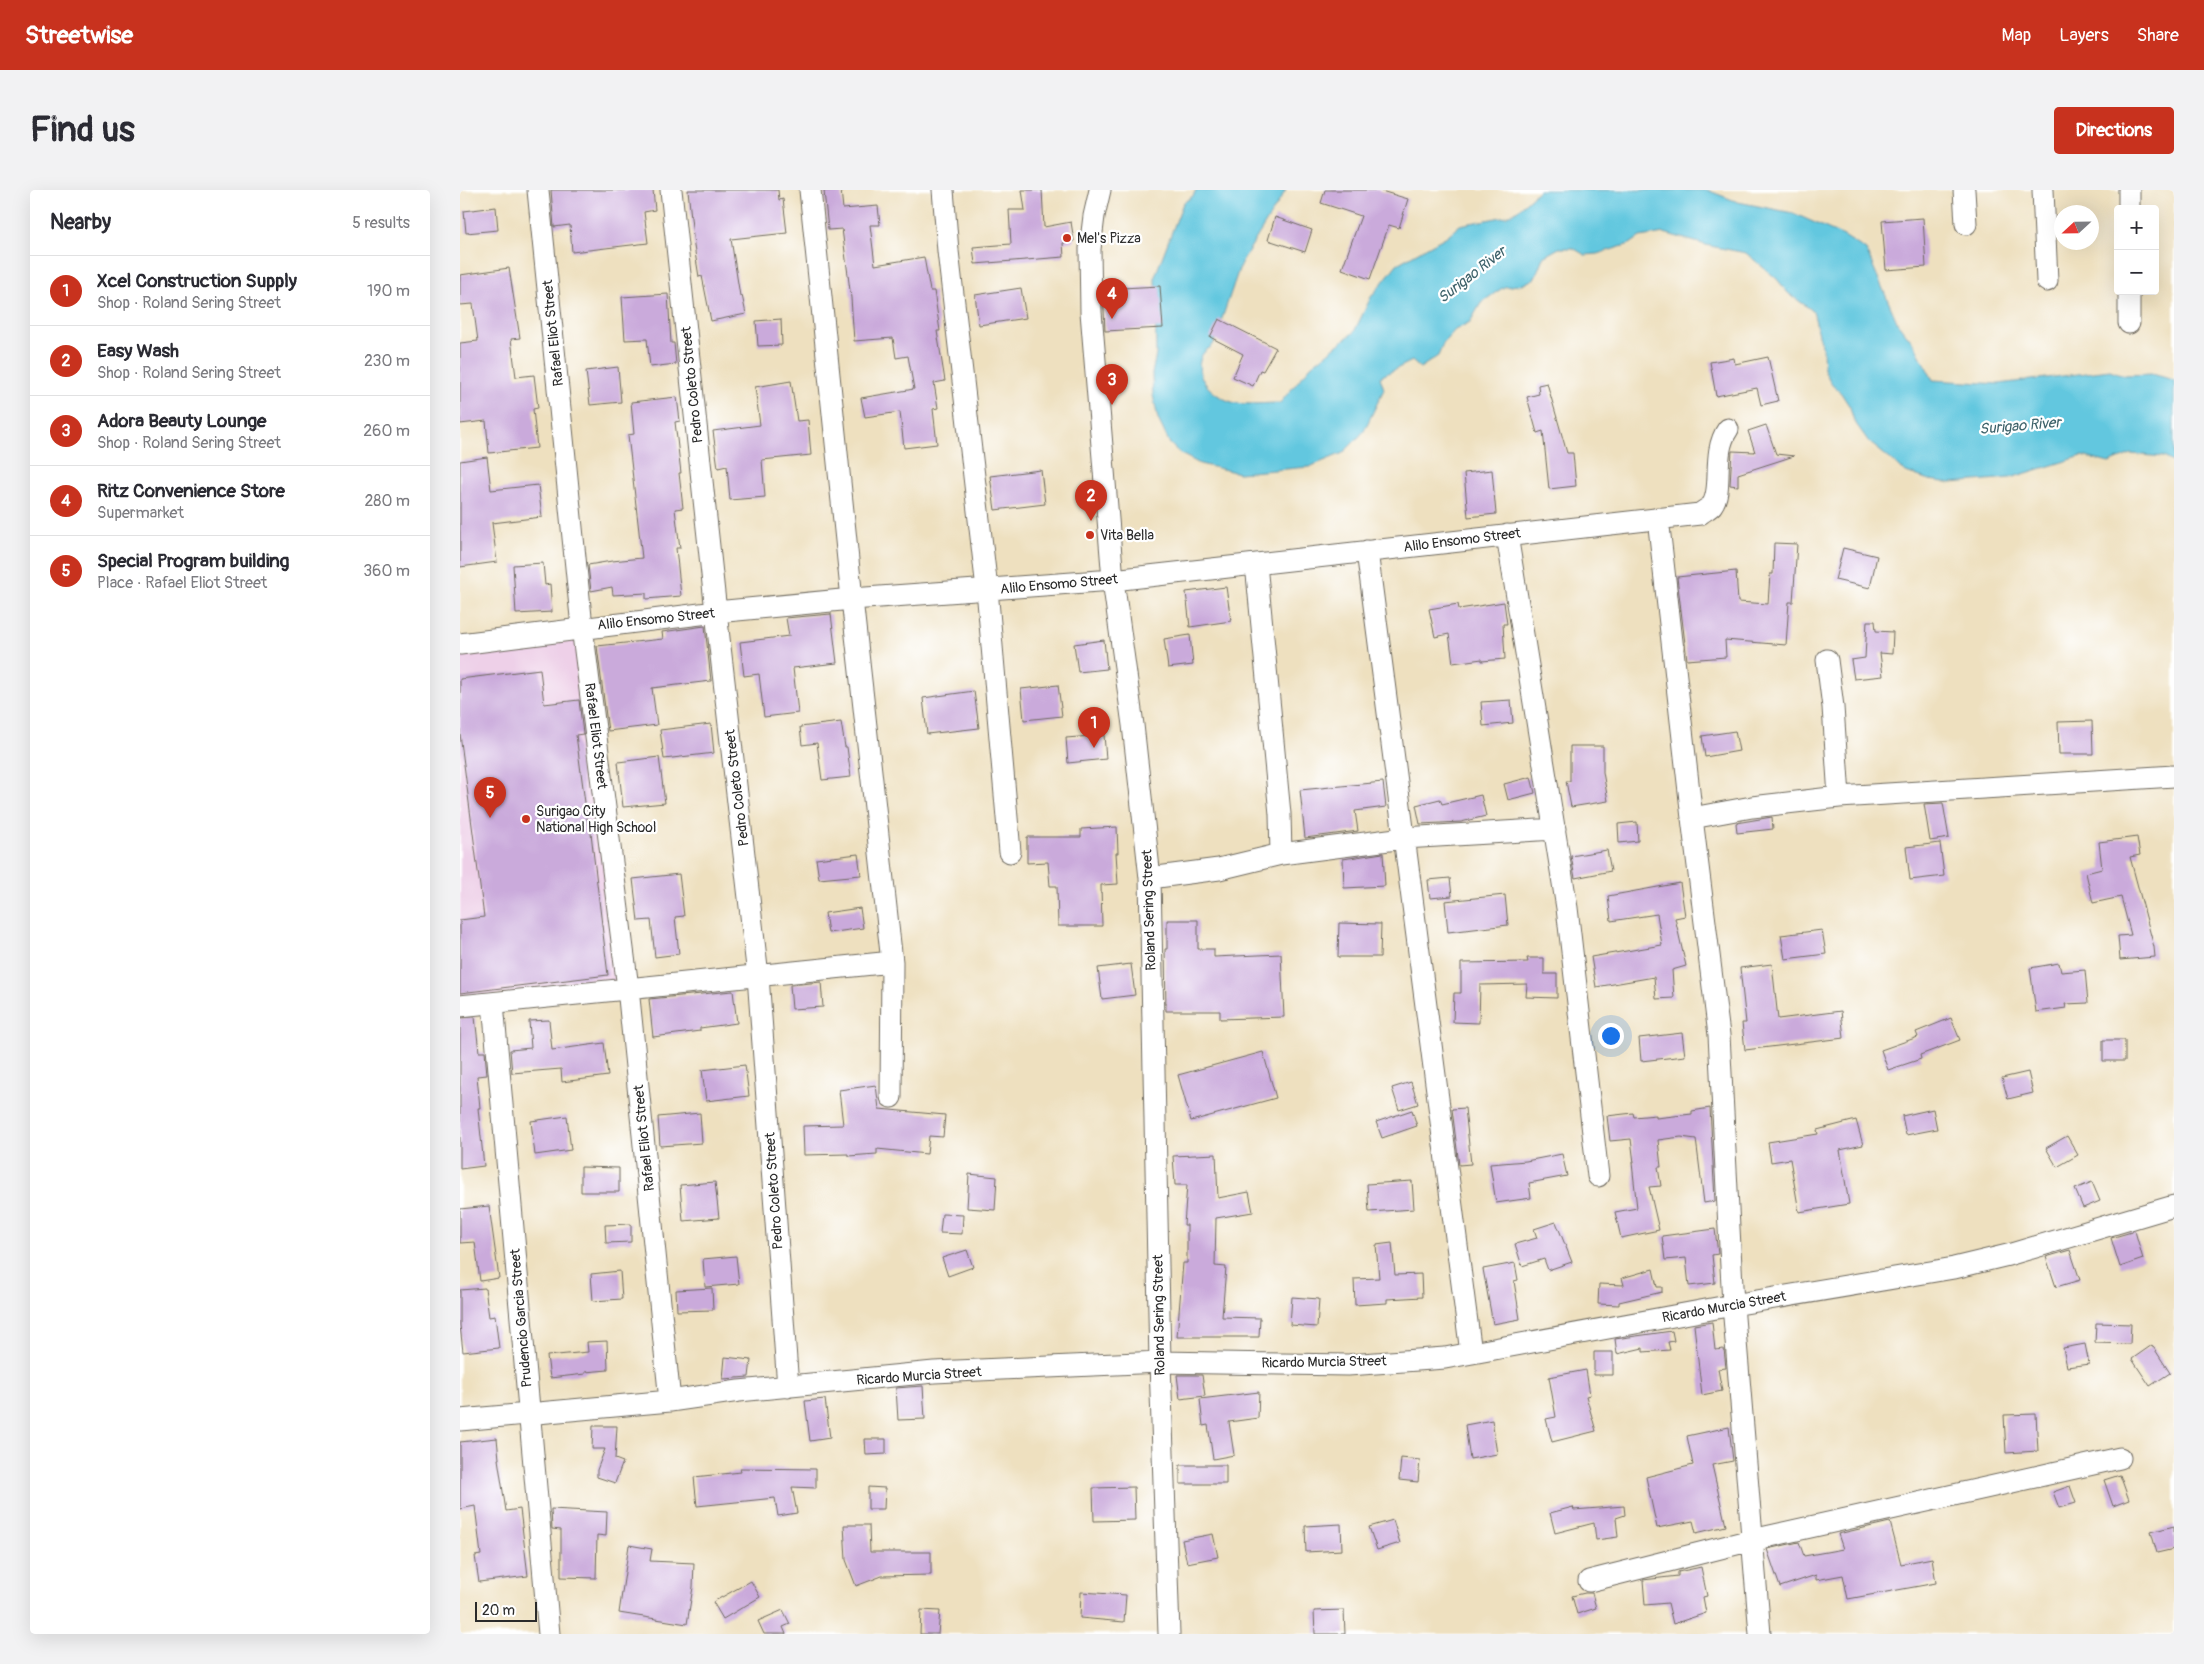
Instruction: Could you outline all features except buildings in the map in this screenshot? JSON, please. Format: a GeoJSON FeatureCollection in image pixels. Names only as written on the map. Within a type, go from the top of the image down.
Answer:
{"type":"FeatureCollection","features":[{"type":"Feature","properties":{"kind":"street","name":"Rafael Eliot Street"},"geometry":{"type":"LineString","coordinates":[[538,190],[582,627],[628,988],[670,1401]]}},
{"type":"Feature","properties":{"kind":"street","name":"Pedro Coleto Street"},"geometry":{"type":"LineString","coordinates":[[671,190],[716,612],[758,976],[788,1386]]}},
{"type":"Feature","properties":{"kind":"street"},"geometry":{"type":"LineString","coordinates":[[810,190],[892,962],[891,1097]]}},
{"type":"Feature","properties":{"kind":"street"},"geometry":{"type":"LineString","coordinates":[[943,190],[948,251],[987,590],[1010,852]]}},
{"type":"Feature","properties":{"kind":"street","name":"Roland Sering Street"},"geometry":{"type":"LineString","coordinates":[[1100,190],[1094,216],[1090,249],[1090,312],[1113,580],[1133,725],[1150,878],[1160,1362],[1169,1634]]}},
{"type":"Feature","properties":{"kind":"street"},"geometry":{"type":"LineString","coordinates":[[1964,190],[1966,224]]}},
{"type":"Feature","properties":{"kind":"street"},"geometry":{"type":"LineString","coordinates":[[2043,190],[2047,281]]}},
{"type":"Feature","properties":{"kind":"street"},"geometry":{"type":"LineString","coordinates":[[2129,190],[2129,205]]}},
{"type":"Feature","properties":{"kind":"street"},"geometry":{"type":"LineString","coordinates":[[2129,295],[2129,323]]}},
{"type":"Feature","properties":{"kind":"street","name":"Alilo Ensomo Street"},"geometry":{"type":"LineString","coordinates":[[460,644],[582,627],[716,612],[852,599],[1113,580],[1700,514],[1712,505],[1716,495],[1719,447],[1728,428]]}},
{"type":"Feature","properties":{"kind":"street"},"geometry":{"type":"LineString","coordinates":[[1658,518],[1719,1035],[1733,1305],[1760,1634]]}},
{"type":"Feature","properties":{"kind":"street"},"geometry":{"type":"LineString","coordinates":[[1507,535],[1567,908],[1598,1176]]}},
{"type":"Feature","properties":{"kind":"street"},"geometry":{"type":"LineString","coordinates":[[1367,551],[1471,1353]]}},
{"type":"Feature","properties":{"kind":"street"},"geometry":{"type":"LineString","coordinates":[[1256,564],[1280,814],[1281,854]]}},
{"type":"Feature","properties":{"kind":"street"},"geometry":{"type":"LineString","coordinates":[[1827,660],[1833,707],[1839,797]]}},
{"type":"Feature","properties":{"kind":"street"},"geometry":{"type":"LineString","coordinates":[[1692,818],[1752,807],[1839,797],[2174,776]]}},
{"type":"Feature","properties":{"kind":"street"},"geometry":{"type":"LineString","coordinates":[[1150,878],[1219,869],[1281,854],[1404,838],[1555,829]]}},
{"type":"Feature","properties":{"kind":"street"},"geometry":{"type":"LineString","coordinates":[[460,1006],[892,962]]}},
{"type":"Feature","properties":{"kind":"street","name":"Prudencio Garcia Street"},"geometry":{"type":"LineString","coordinates":[[493,1003],[549,1634]]}},
{"type":"Feature","properties":{"kind":"street","name":"Ricardo Murcia Street"},"geometry":{"type":"LineString","coordinates":[[460,1420],[670,1401],[788,1386],[934,1372],[1160,1362],[1348,1364],[1445,1358],[1733,1305],[1954,1268],[2008,1255],[2174,1206]]}},
{"type":"Feature","properties":{"kind":"street"},"geometry":{"type":"LineString","coordinates":[[1589,1581],[1752,1540],[2120,1458]]}},
{"type":"Feature","properties":{"kind":"shaded area","name":"Surigao City National High School"},"geometry":{"type":"Polygon","coordinates":[[[577,640],[623,982],[460,999],[460,654],[577,640]]]}},
{"type":"Feature","properties":{"kind":"water","name":"Surigao River"},"geometry":{"type":"Polygon","coordinates":[[[1196,190],[1286,190],[1241,263],[1213,345],[1202,355],[1199,364],[1200,372],[1207,386],[1228,401],[1252,404],[1280,403],[1311,366],[1354,332],[1371,297],[1397,264],[1447,236],[1460,225],[1507,216],[1518,210],[1539,190],[1707,190],[1738,202],[1793,213],[1844,236],[1866,250],[1898,324],[1914,344],[1933,380],[1999,384],[2110,370],[2123,375],[2152,374],[2174,380],[2174,463],[2164,457],[2131,454],[2109,463],[2082,456],[2010,478],[1951,483],[1929,480],[1906,472],[1869,442],[1854,421],[1850,407],[1841,393],[1832,385],[1824,369],[1823,350],[1813,311],[1788,293],[1777,279],[1746,253],[1710,246],[1664,233],[1640,237],[1630,244],[1597,254],[1585,255],[1573,248],[1559,248],[1543,257],[1535,278],[1524,284],[1504,287],[1481,303],[1470,322],[1455,330],[1444,342],[1438,356],[1420,368],[1412,361],[1380,377],[1384,389],[1364,431],[1343,453],[1309,467],[1239,473],[1200,464],[1181,454],[1170,444],[1158,419],[1153,395],[1152,374],[1156,354],[1155,276],[1183,203],[1193,196],[1196,190]]]}},
{"type":"Feature","properties":{"kind":"place","name":"Mel's Pizza"},"geometry":{"type":"Point","coordinates":[1067,238]}},
{"type":"Feature","properties":{"kind":"place","name":"Ritz Convenience Store"},"geometry":{"type":"Point","coordinates":[1112,319]}},
{"type":"Feature","properties":{"kind":"place","name":"Adora Beauty Lounge"},"geometry":{"type":"Point","coordinates":[1112,405]}},
{"type":"Feature","properties":{"kind":"place","name":"Easy Wash"},"geometry":{"type":"Point","coordinates":[1091,521]}},
{"type":"Feature","properties":{"kind":"place","name":"Vita Bella"},"geometry":{"type":"Point","coordinates":[1090,535]}},
{"type":"Feature","properties":{"kind":"place","name":"Xcel Construction Supply"},"geometry":{"type":"Point","coordinates":[1094,748]}},
{"type":"Feature","properties":{"kind":"place","name":"Special Program building"},"geometry":{"type":"Point","coordinates":[490,818]}},
{"type":"Feature","properties":{"kind":"place","name":"Surigao City National High School"},"geometry":{"type":"Point","coordinates":[526,819]}}]}
